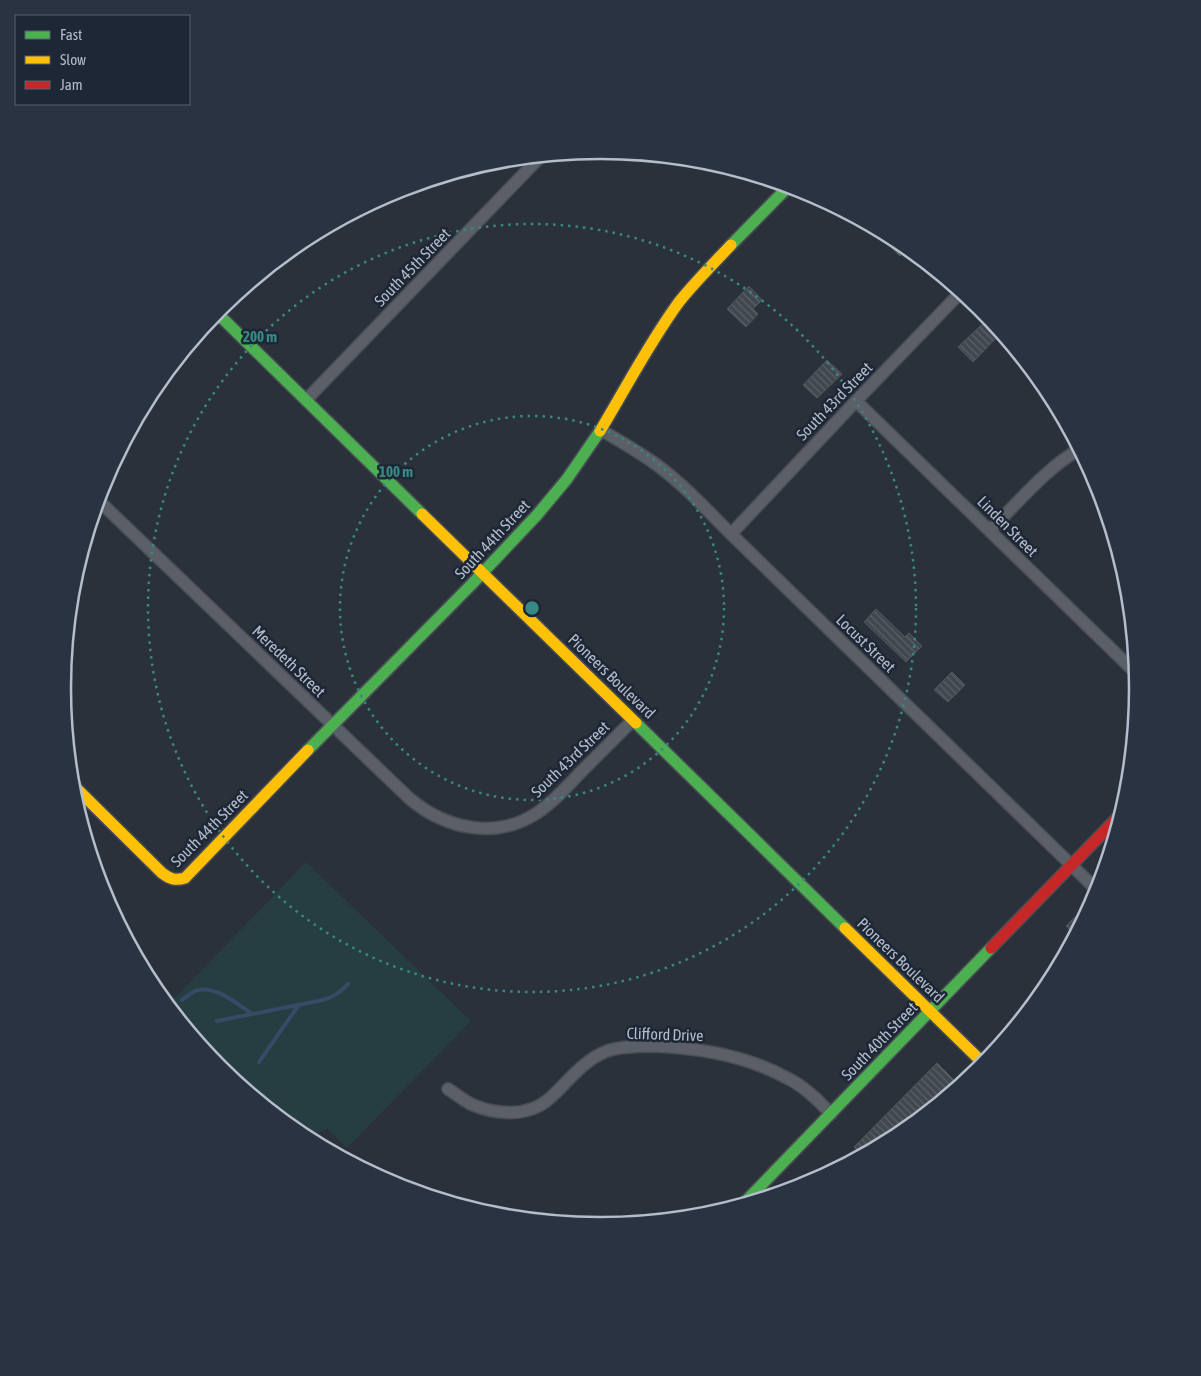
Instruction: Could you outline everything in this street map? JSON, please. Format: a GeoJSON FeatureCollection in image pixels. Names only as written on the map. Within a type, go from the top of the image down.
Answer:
{"type":"FeatureCollection","features":[{"type":"Feature","properties":{"kind":"main road","name":"South 44th Street"},"geometry":{"type":"LineString","coordinates":[[82,793],[170,880],[185,878],[537,516],[601,430],[635,369],[680,301],[705,272],[783,191]]}},
{"type":"Feature","properties":{"kind":"main road","name":"Pioneers Boulevard"},"geometry":{"type":"LineString","coordinates":[[222,318],[978,1058]]}},
{"type":"Feature","properties":{"kind":"main road","name":"South 40th Street"},"geometry":{"type":"LineString","coordinates":[[752,1195],[1112,823]]}},
{"type":"Feature","properties":{"kind":"street","name":"South 45th Street"},"geometry":{"type":"LineString","coordinates":[[306,400],[535,163]]}},
{"type":"Feature","properties":{"kind":"street","name":"South 43rd Street"},"geometry":{"type":"LineString","coordinates":[[731,534],[957,297]]}},
{"type":"Feature","properties":{"kind":"street","name":"Linden Street"},"geometry":{"type":"LineString","coordinates":[[856,401],[1129,667]]}},
{"type":"Feature","properties":{"kind":"street","name":"Locust Street"},"geometry":{"type":"LineString","coordinates":[[601,430],[637,451],[690,493],[1092,885]]}},
{"type":"Feature","properties":{"kind":"street"},"geometry":{"type":"LineString","coordinates":[[990,530],[1052,468],[1074,452]]}},
{"type":"Feature","properties":{"kind":"street","name":"Meredeth Street"},"geometry":{"type":"LineString","coordinates":[[104,506],[422,809],[435,817],[468,827]]}},
{"type":"Feature","properties":{"kind":"street","name":"South 43rd Street"},"geometry":{"type":"LineString","coordinates":[[468,827],[499,827],[518,822],[536,814],[552,802],[633,720]]}},
{"type":"Feature","properties":{"kind":"street","name":"Clifford Drive"},"geometry":{"type":"LineString","coordinates":[[448,1089],[473,1105],[499,1112],[512,1113],[524,1111],[540,1106],[549,1099],[581,1066],[593,1057],[619,1048],[644,1046],[678,1047],[738,1058],[769,1069],[789,1078],[808,1092],[831,1114]]}},
{"type":"Feature","properties":{"kind":"green space"},"geometry":{"type":"Polygon","coordinates":[[[306,862],[471,1021],[347,1148],[327,1129],[316,1134],[306,1128],[252,1086],[203,1037],[173,1000],[306,862]]]}},
{"type":"Feature","properties":{"kind":"building"},"geometry":{"type":"Polygon","coordinates":[[[886,243],[903,253],[900,256],[886,243]]]}},
{"type":"Feature","properties":{"kind":"building"},"geometry":{"type":"Polygon","coordinates":[[[749,286],[762,300],[753,309],[758,314],[746,327],[727,309],[749,286]]]}},
{"type":"Feature","properties":{"kind":"building"},"geometry":{"type":"Polygon","coordinates":[[[983,323],[997,338],[973,362],[958,347],[983,323]]]}},
{"type":"Feature","properties":{"kind":"building"},"geometry":{"type":"Polygon","coordinates":[[[827,360],[842,374],[817,398],[803,385],[827,360]]]}},
{"type":"Feature","properties":{"kind":"building"},"geometry":{"type":"Polygon","coordinates":[[[876,609],[905,637],[909,633],[922,646],[906,662],[864,622],[876,609]]]}},
{"type":"Feature","properties":{"kind":"building"},"geometry":{"type":"Polygon","coordinates":[[[952,672],[965,685],[948,702],[934,690],[952,672]]]}},
{"type":"Feature","properties":{"kind":"building"},"geometry":{"type":"Polygon","coordinates":[[[1079,913],[1071,931],[1066,926],[1079,913]]]}},
{"type":"Feature","properties":{"kind":"building"},"geometry":{"type":"Polygon","coordinates":[[[937,1063],[955,1081],[923,1108],[895,1128],[857,1150],[854,1147],[937,1063]]]}},
{"type":"Feature","properties":{"kind":"waterway"},"geometry":{"type":"LineString","coordinates":[[217,1021],[323,1000],[337,994],[348,984]]}},
{"type":"Feature","properties":{"kind":"waterway"},"geometry":{"type":"LineString","coordinates":[[182,1000],[195,991],[210,990],[233,1000],[252,1014]]}},
{"type":"Feature","properties":{"kind":"waterway"},"geometry":{"type":"LineString","coordinates":[[259,1062],[298,1006]]}},
{"type":"Feature","properties":{"kind":"traffic: fast"},"geometry":{"type":"LineString","coordinates":[[731,245],[783,192]]}},
{"type":"Feature","properties":{"kind":"traffic: fast"},"geometry":{"type":"LineString","coordinates":[[222,318],[422,514]]}},
{"type":"Feature","properties":{"kind":"traffic: fast"},"geometry":{"type":"LineString","coordinates":[[308,750],[472,584],[537,515],[567,479],[600,431]]}},
{"type":"Feature","properties":{"kind":"traffic: fast"},"geometry":{"type":"LineString","coordinates":[[636,723],[845,928]]}},
{"type":"Feature","properties":{"kind":"traffic: fast"},"geometry":{"type":"LineString","coordinates":[[752,1195],[991,948]]}},
{"type":"Feature","properties":{"kind":"traffic: slow"},"geometry":{"type":"LineString","coordinates":[[600,431],[648,349],[679,302],[731,245]]}},
{"type":"Feature","properties":{"kind":"traffic: slow"},"geometry":{"type":"LineString","coordinates":[[422,514],[636,723]]}},
{"type":"Feature","properties":{"kind":"traffic: slow"},"geometry":{"type":"LineString","coordinates":[[82,793],[162,873],[173,879],[181,879],[185,878],[308,750]]}},
{"type":"Feature","properties":{"kind":"traffic: slow"},"geometry":{"type":"LineString","coordinates":[[845,928],[978,1058]]}},
{"type":"Feature","properties":{"kind":"traffic: jam"},"geometry":{"type":"LineString","coordinates":[[991,948],[1113,823]]}}]}
